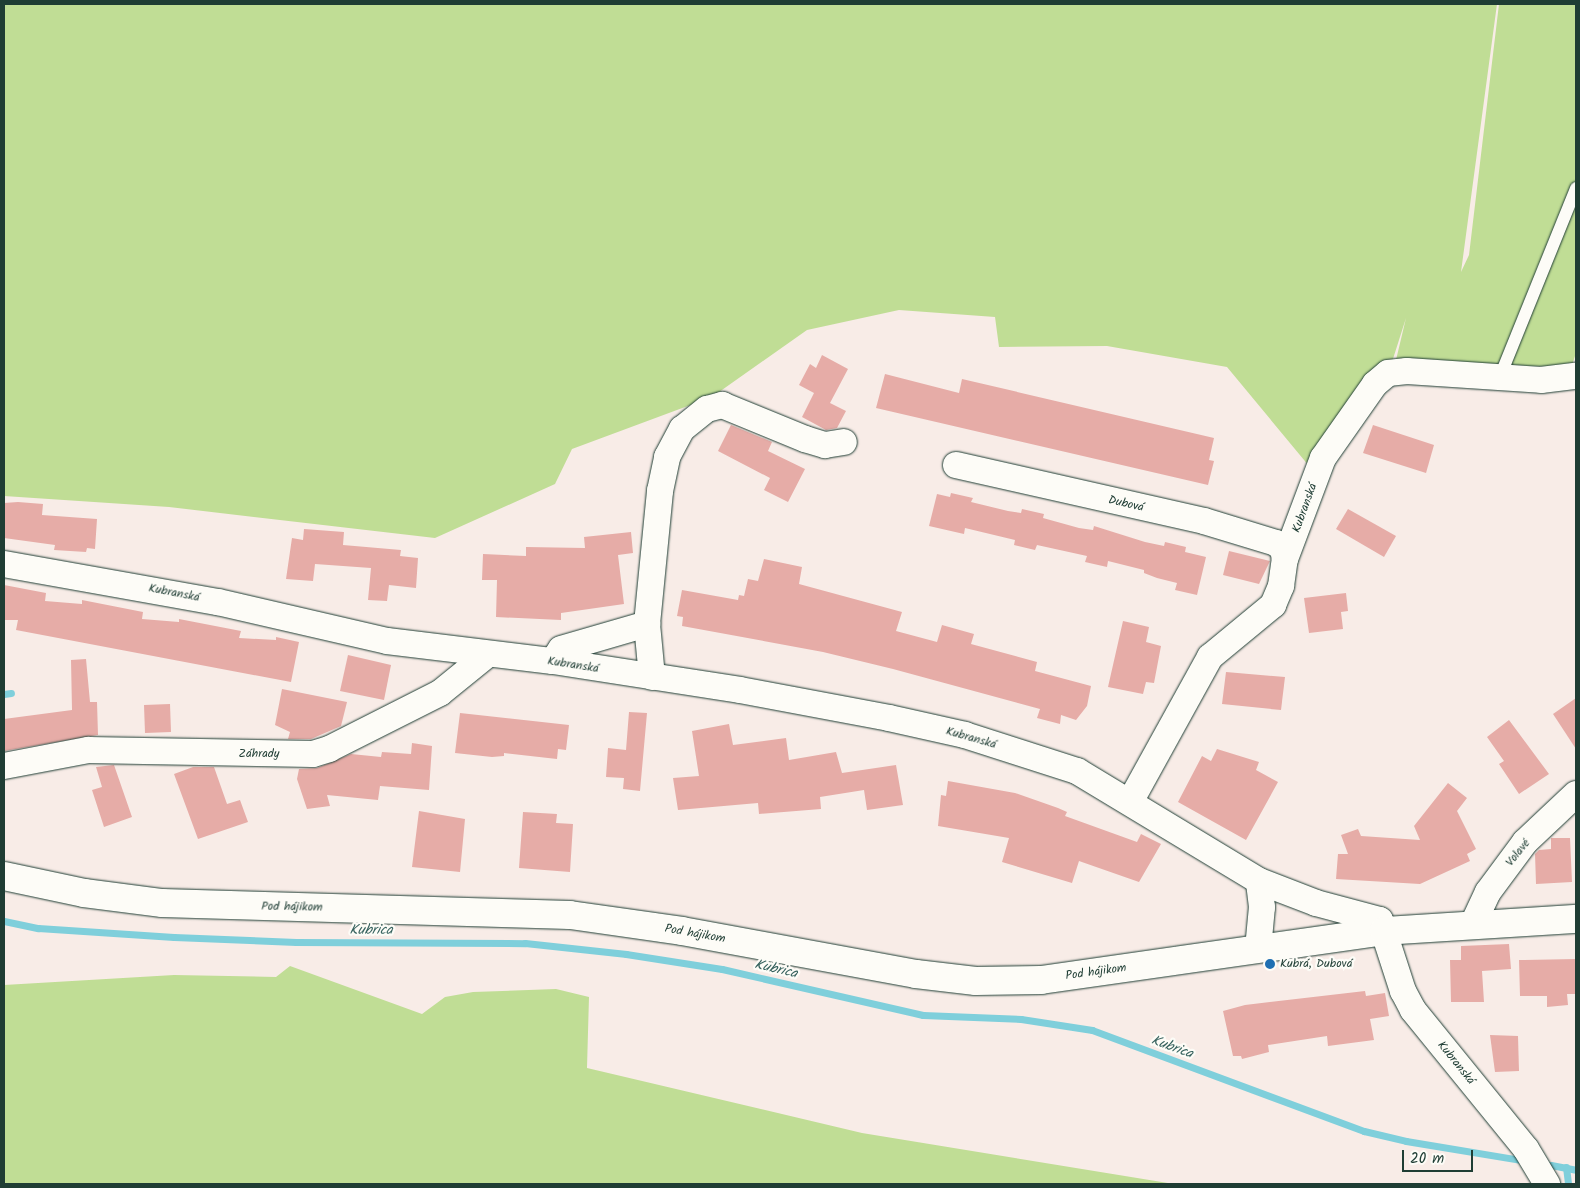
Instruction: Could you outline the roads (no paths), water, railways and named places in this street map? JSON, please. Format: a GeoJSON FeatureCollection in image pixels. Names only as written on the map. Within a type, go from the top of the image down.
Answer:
{"type":"FeatureCollection","features":[{"type":"Feature","properties":{"kind":"street","name":"Kubranská"},"geometry":{"type":"LineString","coordinates":[[1130,802],[1210,657],[1272,605],[1281,586],[1285,559],[1323,458],[1375,384],[1388,373],[1407,371],[1499,379],[1541,380],[1576,376]]}},
{"type":"Feature","properties":{"kind":"street"},"geometry":{"type":"LineString","coordinates":[[652,677],[647,624],[660,491],[667,457],[682,429],[707,409],[722,405],[805,439],[825,445],[844,442]]}},
{"type":"Feature","properties":{"kind":"street","name":"Dubová"},"geometry":{"type":"LineString","coordinates":[[956,465],[1204,521],[1276,543],[1283,549],[1285,559]]}},
{"type":"Feature","properties":{"kind":"street","name":"Kubranská"},"geometry":{"type":"LineString","coordinates":[[4,564],[218,602],[387,642],[553,662],[740,690],[965,735],[1077,771],[1259,881],[1316,902],[1380,920],[1403,991],[1413,1010],[1526,1149],[1547,1184]]}},
{"type":"Feature","properties":{"kind":"street"},"geometry":{"type":"LineString","coordinates":[[553,662],[561,649],[647,624]]}},
{"type":"Feature","properties":{"kind":"street","name":"Záhrady"},"geometry":{"type":"LineString","coordinates":[[4,766],[88,750],[313,754],[329,750],[440,693],[488,654]]}},
{"type":"Feature","properties":{"kind":"street","name":"Volavé"},"geometry":{"type":"LineString","coordinates":[[1473,924],[1488,892],[1525,842],[1576,794]]}},
{"type":"Feature","properties":{"kind":"street","name":"Pod hájikom"},"geometry":{"type":"LineString","coordinates":[[4,876],[84,893],[162,902],[570,915],[682,931],[916,974],[976,981],[1041,980],[1384,931]]}},
{"type":"Feature","properties":{"kind":"street"},"geometry":{"type":"LineString","coordinates":[[1258,949],[1262,908],[1259,881]]}},
{"type":"Feature","properties":{"kind":"street"},"geometry":{"type":"LineString","coordinates":[[1384,931],[1576,919]]}},
{"type":"Feature","properties":{"kind":"lane"},"geometry":{"type":"LineString","coordinates":[[1499,379],[1576,188]]}},
{"type":"Feature","properties":{"kind":"waterway"},"geometry":{"type":"LineString","coordinates":[[4,694],[11,693]]}},
{"type":"Feature","properties":{"kind":"waterway","name":"Kubrica"},"geometry":{"type":"LineString","coordinates":[[4,921],[38,928],[174,937],[296,942],[525,943],[626,954],[722,969],[923,1015],[1021,1019],[1092,1030],[1364,1131],[1406,1141],[1521,1160]]}},
{"type":"Feature","properties":{"kind":"waterway","name":"Kubrica"},"geometry":{"type":"LineString","coordinates":[[1551,1165],[1576,1170]]}},
{"type":"Feature","properties":{"kind":"waterway"},"geometry":{"type":"LineString","coordinates":[[1566,1167],[1568,1184]]}},
{"type":"Feature","properties":{"kind":"place","name":"Kubrá, Dubová"},"geometry":{"type":"Point","coordinates":[1270,964]}}]}
